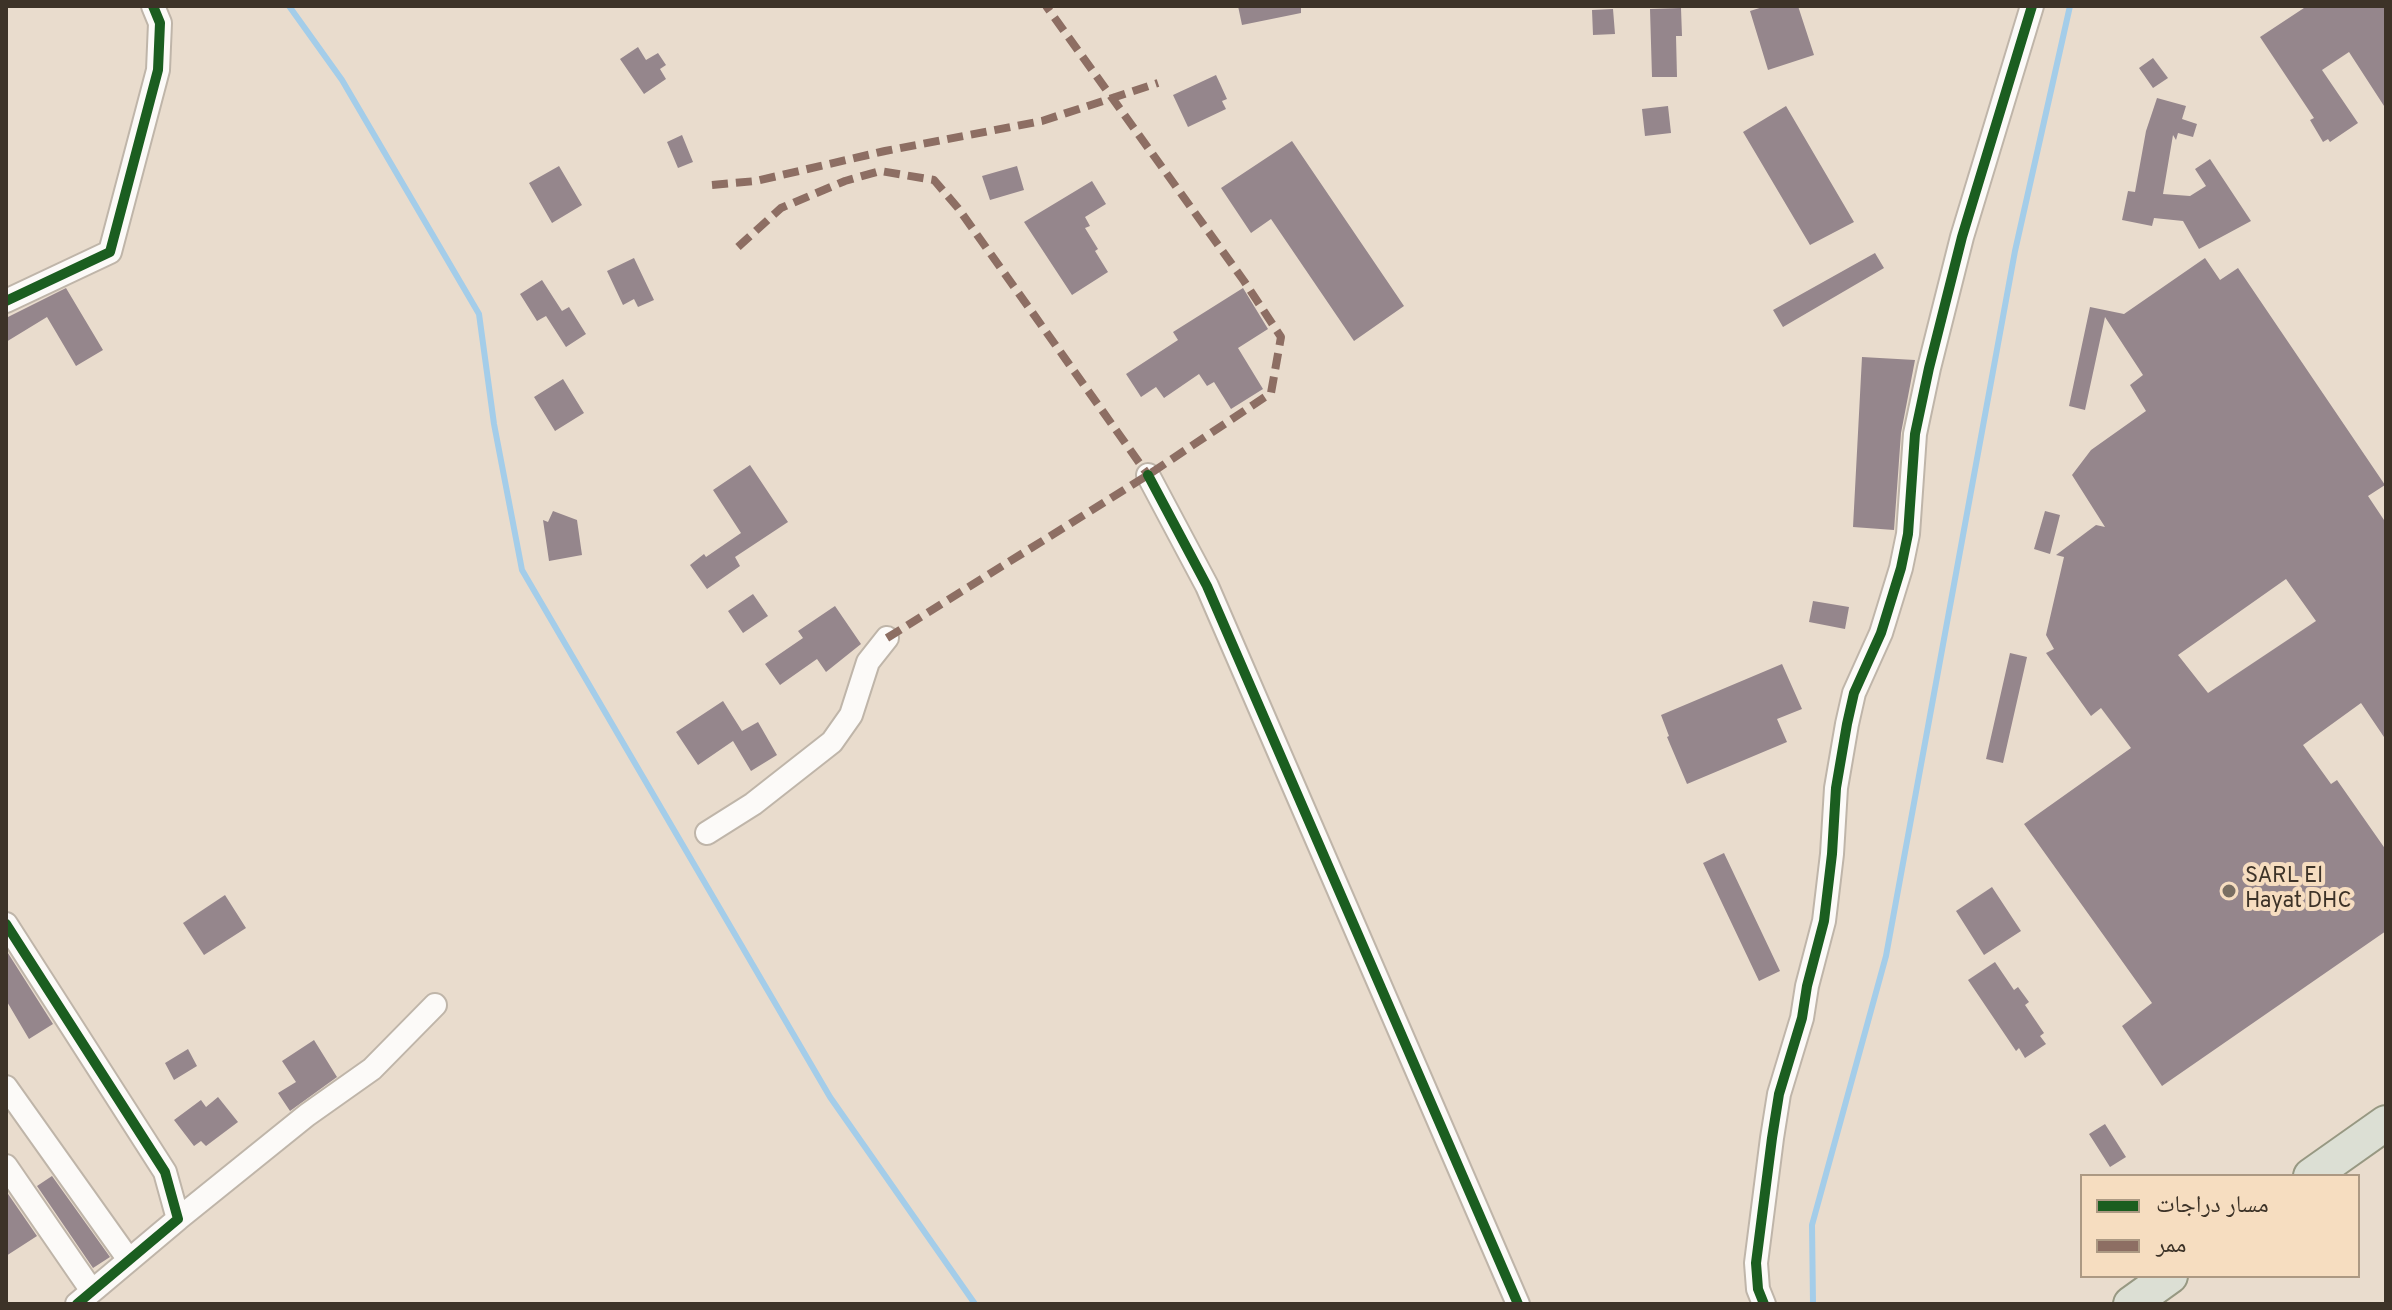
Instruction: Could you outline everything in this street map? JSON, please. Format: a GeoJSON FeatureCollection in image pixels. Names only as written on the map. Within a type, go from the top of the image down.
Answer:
{"type":"FeatureCollection","features":[{"type":"Feature","properties":{"kind":"main road"},"geometry":{"type":"LineString","coordinates":[[2314,1174],[2386,1123]]}},
{"type":"Feature","properties":{"kind":"main road"},"geometry":{"type":"LineString","coordinates":[[2131,1304],[2167,1278]]}},
{"type":"Feature","properties":{"kind":"street"},"geometry":{"type":"LineString","coordinates":[[6,301],[110,252],[158,70],[160,23],[153,6]]}},
{"type":"Feature","properties":{"kind":"street"},"geometry":{"type":"LineString","coordinates":[[1764,1304],[1758,1289],[1756,1263],[1772,1138],[1779,1094],[1802,1018],[1824,921],[1836,788],[1847,724],[1854,693],[1881,633],[1901,568],[1908,534],[1915,434],[1929,368],[1966,222],[2032,6]]}},
{"type":"Feature","properties":{"kind":"street"},"geometry":{"type":"LineString","coordinates":[[1148,475],[1207,586],[1518,1304]]}},
{"type":"Feature","properties":{"kind":"street"},"geometry":{"type":"LineString","coordinates":[[707,833],[753,804],[832,742],[851,715],[868,662],[887,638]]}},
{"type":"Feature","properties":{"kind":"street"},"geometry":{"type":"LineString","coordinates":[[6,924],[165,1172],[178,1219]]}},
{"type":"Feature","properties":{"kind":"street"},"geometry":{"type":"LineString","coordinates":[[6,1166],[84,1297],[307,1115],[372,1069],[435,1005]]}},
{"type":"Feature","properties":{"kind":"street"},"geometry":{"type":"LineString","coordinates":[[6,1087],[129,1260]]}},
{"type":"Feature","properties":{"kind":"building"},"geometry":{"type":"Polygon","coordinates":[[[1238,6],[1301,6],[1301,13],[1242,25],[1238,6]]]}},
{"type":"Feature","properties":{"kind":"building"},"geometry":{"type":"Polygon","coordinates":[[[1766,6],[1798,6],[1814,55],[1768,70],[1750,11],[1766,6]]]}},
{"type":"Feature","properties":{"kind":"building"},"geometry":{"type":"Polygon","coordinates":[[[2307,6],[2386,6],[2386,109],[2349,52],[2322,70],[2358,123],[2330,142],[2328,139],[2323,142],[2310,120],[2314,118],[2260,37],[2307,6]]]}},
{"type":"Feature","properties":{"kind":"building"},"geometry":{"type":"Polygon","coordinates":[[[1681,8],[1682,36],[1676,36],[1677,77],[1652,77],[1650,9],[1681,8]]]}},
{"type":"Feature","properties":{"kind":"building"},"geometry":{"type":"Polygon","coordinates":[[[1613,9],[1615,34],[1593,35],[1592,10],[1613,9]]]}},
{"type":"Feature","properties":{"kind":"building"},"geometry":{"type":"Polygon","coordinates":[[[638,47],[646,60],[658,53],[666,65],[660,69],[666,79],[644,94],[620,59],[638,47]]]}},
{"type":"Feature","properties":{"kind":"building"},"geometry":{"type":"Polygon","coordinates":[[[2153,58],[2168,78],[2153,88],[2139,68],[2153,58]]]}},
{"type":"Feature","properties":{"kind":"building"},"geometry":{"type":"Polygon","coordinates":[[[1216,75],[1227,99],[1222,101],[1226,109],[1188,127],[1173,95],[1216,75]]]}},
{"type":"Feature","properties":{"kind":"building"},"geometry":{"type":"Polygon","coordinates":[[[2157,98],[2186,106],[2182,119],[2197,124],[2193,137],[2178,133],[2176,140],[2173,135],[2163,194],[2190,196],[2206,186],[2195,169],[2210,159],[2251,221],[2199,249],[2183,221],[2154,218],[2152,226],[2122,220],[2128,191],[2135,192],[2146,131],[2157,98]]]}},
{"type":"Feature","properties":{"kind":"building"},"geometry":{"type":"Polygon","coordinates":[[[1668,106],[1671,133],[1645,136],[1642,109],[1668,106]]]}},
{"type":"Feature","properties":{"kind":"building"},"geometry":{"type":"Polygon","coordinates":[[[1786,106],[1854,222],[1810,245],[1743,132],[1786,106]]]}},
{"type":"Feature","properties":{"kind":"building"},"geometry":{"type":"Polygon","coordinates":[[[682,135],[693,162],[678,168],[667,142],[682,135]]]}},
{"type":"Feature","properties":{"kind":"building"},"geometry":{"type":"Polygon","coordinates":[[[1292,141],[1404,306],[1354,341],[1271,219],[1251,233],[1221,188],[1292,141]]]}},
{"type":"Feature","properties":{"kind":"building"},"geometry":{"type":"Polygon","coordinates":[[[559,166],[582,205],[552,223],[529,183],[559,166]]]}},
{"type":"Feature","properties":{"kind":"building"},"geometry":{"type":"Polygon","coordinates":[[[1017,166],[1024,190],[990,200],[982,176],[1017,166]]]}},
{"type":"Feature","properties":{"kind":"building"},"geometry":{"type":"Polygon","coordinates":[[[1092,181],[1106,204],[1085,217],[1090,226],[1085,228],[1108,272],[1072,295],[1024,222],[1092,181]]]}},
{"type":"Feature","properties":{"kind":"building"},"geometry":{"type":"Polygon","coordinates":[[[1875,253],[1884,268],[1783,327],[1773,310],[1875,253]]]}},
{"type":"Feature","properties":{"kind":"building"},"geometry":{"type":"Polygon","coordinates":[[[634,258],[654,300],[638,307],[634,299],[623,305],[607,271],[634,258]]]}},
{"type":"Feature","properties":{"kind":"building"},"geometry":{"type":"Polygon","coordinates":[[[2205,258],[2220,280],[2238,268],[2385,485],[2368,496],[2386,523],[2386,740],[2361,703],[2303,745],[2331,784],[2337,780],[2386,850],[2386,931],[2162,1086],[2122,1026],[2152,1003],[2024,824],[2131,748],[2101,708],[2091,716],[2046,653],[2054,649],[2046,635],[2064,557],[2056,555],[2096,525],[2105,527],[2072,475],[2091,450],[2146,411],[2130,385],[2143,375],[2105,317],[2085,410],[2069,406],[2090,307],[2124,314],[2205,258]],[[2286,579],[2178,655],[2208,693],[2316,621],[2286,579]]]}},
{"type":"Feature","properties":{"kind":"building"},"geometry":{"type":"Polygon","coordinates":[[[542,280],[562,311],[569,307],[586,334],[566,347],[546,316],[537,321],[520,294],[542,280]]]}},
{"type":"Feature","properties":{"kind":"building"},"geometry":{"type":"Polygon","coordinates":[[[66,288],[103,350],[76,366],[47,317],[6,342],[6,318],[66,288]]]}},
{"type":"Feature","properties":{"kind":"building"},"geometry":{"type":"Polygon","coordinates":[[[1243,288],[1268,329],[1238,348],[1263,389],[1231,409],[1214,382],[1207,386],[1199,374],[1164,398],[1156,387],[1141,397],[1126,374],[1178,340],[1173,332],[1243,288]]]}},
{"type":"Feature","properties":{"kind":"building"},"geometry":{"type":"Polygon","coordinates":[[[1862,357],[1915,360],[1901,433],[1894,530],[1853,527],[1862,357]]]}},
{"type":"Feature","properties":{"kind":"building"},"geometry":{"type":"Polygon","coordinates":[[[563,379],[584,413],[555,431],[534,397],[563,379]]]}},
{"type":"Feature","properties":{"kind":"building"},"geometry":{"type":"Polygon","coordinates":[[[750,465],[788,522],[735,557],[740,566],[707,589],[690,565],[741,533],[713,490],[750,465]]]}},
{"type":"Feature","properties":{"kind":"building"},"geometry":{"type":"Polygon","coordinates":[[[553,511],[577,520],[582,555],[549,561],[543,520],[548,522],[553,511]]]}},
{"type":"Feature","properties":{"kind":"building"},"geometry":{"type":"Polygon","coordinates":[[[2045,511],[2060,515],[2050,554],[2034,549],[2045,511]]]}},
{"type":"Feature","properties":{"kind":"building"},"geometry":{"type":"Polygon","coordinates":[[[753,594],[768,616],[743,633],[728,611],[753,594]]]}},
{"type":"Feature","properties":{"kind":"building"},"geometry":{"type":"Polygon","coordinates":[[[1813,601],[1849,607],[1845,629],[1809,622],[1813,601]]]}},
{"type":"Feature","properties":{"kind":"building"},"geometry":{"type":"Polygon","coordinates":[[[835,606],[861,644],[826,672],[817,659],[780,685],[765,664],[803,638],[798,631],[835,606]]]}},
{"type":"Feature","properties":{"kind":"building"},"geometry":{"type":"Polygon","coordinates":[[[2010,653],[2027,657],[2003,763],[1986,759],[2010,653]]]}},
{"type":"Feature","properties":{"kind":"building"},"geometry":{"type":"Polygon","coordinates":[[[1782,664],[1802,709],[1777,719],[1787,742],[1687,784],[1661,715],[1782,664]]]}},
{"type":"Feature","properties":{"kind":"building"},"geometry":{"type":"Polygon","coordinates":[[[723,701],[742,731],[758,722],[777,755],[751,771],[733,741],[698,765],[676,732],[723,701]]]}},
{"type":"Feature","properties":{"kind":"building"},"geometry":{"type":"Polygon","coordinates":[[[1724,853],[1780,971],[1759,981],[1703,863],[1724,853]]]}},
{"type":"Feature","properties":{"kind":"building"},"geometry":{"type":"Polygon","coordinates":[[[1992,887],[2021,931],[1984,955],[1956,911],[1992,887]]]}},
{"type":"Feature","properties":{"kind":"building"},"geometry":{"type":"Polygon","coordinates":[[[225,895],[246,928],[204,955],[183,923],[225,895]]]}},
{"type":"Feature","properties":{"kind":"building"},"geometry":{"type":"Polygon","coordinates":[[[6,950],[53,1024],[29,1039],[6,1000],[6,950]]]}},
{"type":"Feature","properties":{"kind":"building"},"geometry":{"type":"Polygon","coordinates":[[[1995,962],[2014,990],[2018,987],[2029,1002],[2025,1005],[2044,1033],[2040,1036],[2046,1044],[2025,1058],[2019,1048],[2016,1051],[1968,980],[1995,962]]]}},
{"type":"Feature","properties":{"kind":"building"},"geometry":{"type":"Polygon","coordinates":[[[314,1040],[337,1077],[290,1111],[278,1093],[296,1082],[282,1061],[314,1040]]]}},
{"type":"Feature","properties":{"kind":"building"},"geometry":{"type":"Polygon","coordinates":[[[188,1049],[197,1066],[174,1080],[165,1063],[188,1049]]]}},
{"type":"Feature","properties":{"kind":"building"},"geometry":{"type":"Polygon","coordinates":[[[218,1097],[238,1122],[206,1146],[201,1141],[194,1146],[174,1120],[201,1100],[206,1107],[218,1097]]]}},
{"type":"Feature","properties":{"kind":"building"},"geometry":{"type":"Polygon","coordinates":[[[2105,1124],[2126,1157],[2110,1167],[2089,1134],[2105,1124]]]}},
{"type":"Feature","properties":{"kind":"building"},"geometry":{"type":"Polygon","coordinates":[[[52,1176],[110,1257],[93,1268],[37,1186],[52,1176]]]}},
{"type":"Feature","properties":{"kind":"building"},"geometry":{"type":"Polygon","coordinates":[[[6,1191],[37,1236],[6,1256],[6,1191]]]}},
{"type":"Feature","properties":{"kind":"waterway"},"geometry":{"type":"LineString","coordinates":[[289,6],[342,80],[479,314],[494,424],[522,570],[830,1097],[975,1304]]}},
{"type":"Feature","properties":{"kind":"waterway"},"geometry":{"type":"LineString","coordinates":[[1813,1304],[1812,1225],[1886,956],[2015,251],[2070,6]]}},
{"type":"Feature","properties":{"kind":"marked path"},"geometry":{"type":"LineString","coordinates":[[887,638],[1148,475],[1271,393],[1281,337],[1046,6]]}},
{"type":"Feature","properties":{"kind":"marked path"},"geometry":{"type":"LineString","coordinates":[[712,185],[756,181],[885,151],[1042,121],[1158,83]]}},
{"type":"Feature","properties":{"kind":"marked path"},"geometry":{"type":"LineString","coordinates":[[738,247],[781,208],[845,181],[880,171],[934,180],[958,208],[1148,475]]}},
{"type":"Feature","properties":{"kind":"cycle path"},"geometry":{"type":"LineString","coordinates":[[6,301],[110,252],[158,70],[160,23],[153,6]]}},
{"type":"Feature","properties":{"kind":"cycle path"},"geometry":{"type":"LineString","coordinates":[[1764,1304],[1758,1289],[1756,1263],[1772,1138],[1779,1094],[1802,1018],[1824,921],[1836,788],[1847,724],[1854,693],[1881,633],[1901,568],[1908,534],[1915,434],[1929,368],[1962,237],[2032,6]]}},
{"type":"Feature","properties":{"kind":"cycle path"},"geometry":{"type":"LineString","coordinates":[[1148,475],[1207,586],[1518,1304]]}},
{"type":"Feature","properties":{"kind":"cycle path"},"geometry":{"type":"LineString","coordinates":[[6,924],[165,1172],[178,1219],[77,1304]]}},
{"type":"Feature","properties":{"kind":"place","name":"SARL El Hayat DHC"},"geometry":{"type":"Point","coordinates":[2229,891]}}]}
